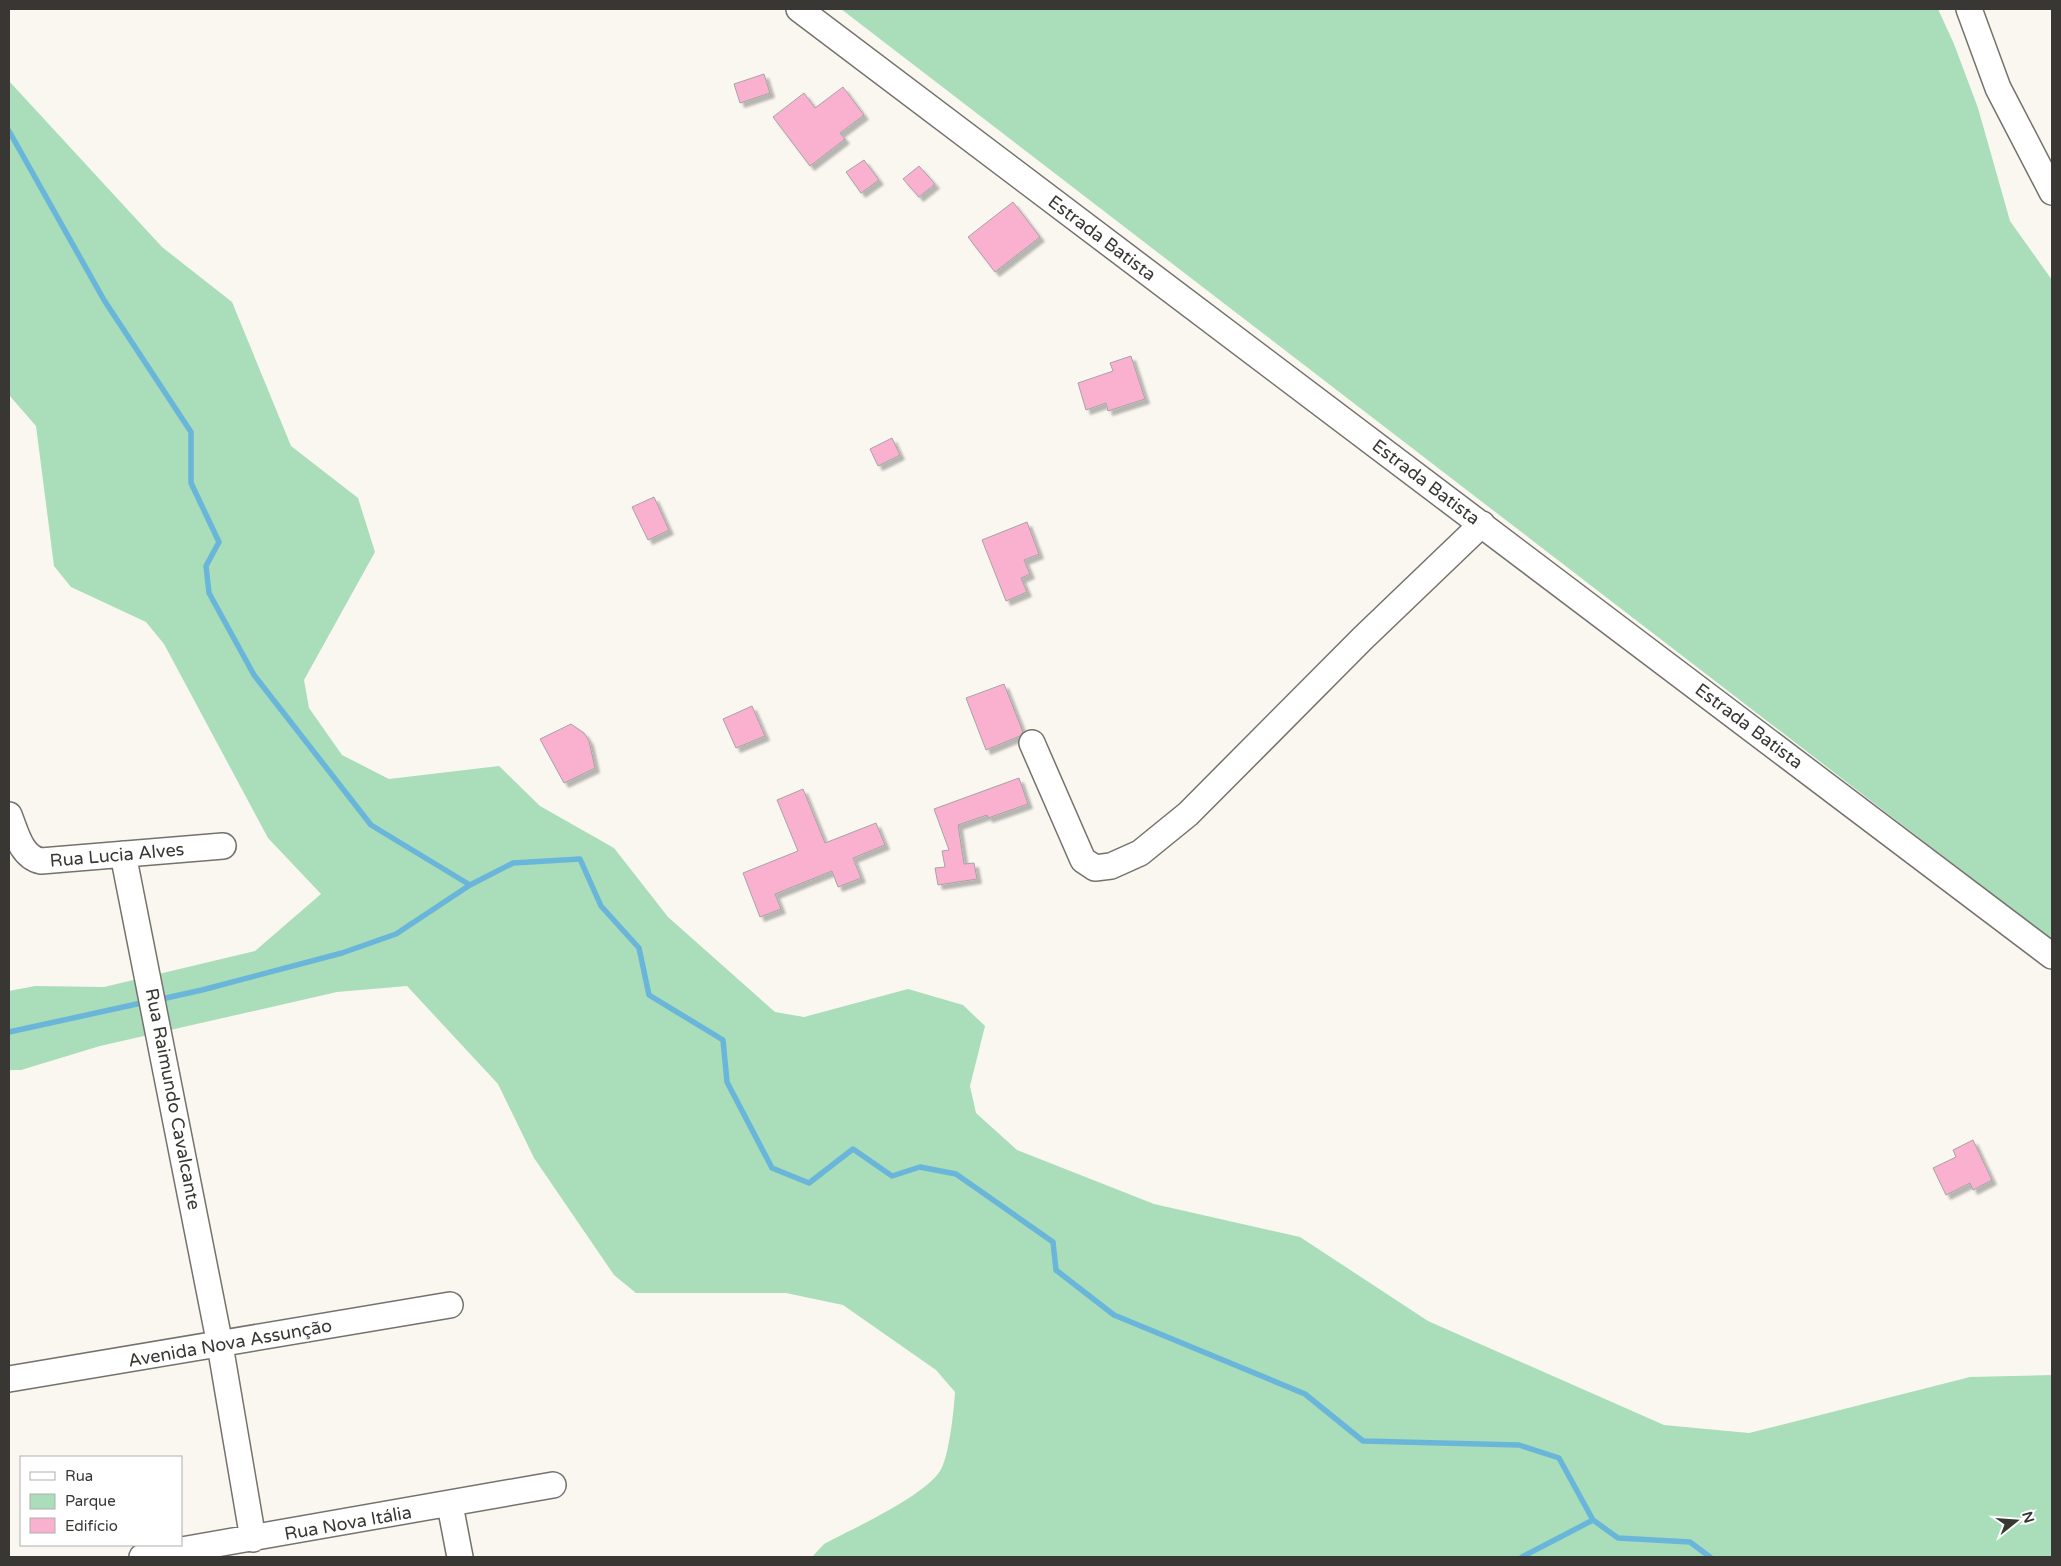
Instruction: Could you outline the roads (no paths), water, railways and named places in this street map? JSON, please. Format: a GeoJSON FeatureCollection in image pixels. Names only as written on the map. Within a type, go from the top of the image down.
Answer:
{"type":"FeatureCollection","features":[{"type":"Feature","properties":{"kind":"street","name":"Estrada Batista"},"geometry":{"type":"LineString","coordinates":[[798,9],[2052,956]]}},
{"type":"Feature","properties":{"kind":"street"},"geometry":{"type":"LineString","coordinates":[[1969,9],[1998,88],[2052,192]]}},
{"type":"Feature","properties":{"kind":"street"},"geometry":{"type":"LineString","coordinates":[[1032,743],[1083,860],[1096,868],[1124,861],[1155,843],[1188,814],[1364,638],[1482,524]]}},
{"type":"Feature","properties":{"kind":"street","name":"Rua Lucia Alves"},"geometry":{"type":"LineString","coordinates":[[9,815],[26,852],[34,860],[49,861],[223,846]]}},
{"type":"Feature","properties":{"kind":"street","name":"Rua Raimundo Cavalcante"},"geometry":{"type":"LineString","coordinates":[[123,854],[220,1345],[253,1539]]}},
{"type":"Feature","properties":{"kind":"street","name":"Avenida Nova Assunção"},"geometry":{"type":"LineString","coordinates":[[9,1379],[450,1305]]}},
{"type":"Feature","properties":{"kind":"street","name":"Rua Nova Itália"},"geometry":{"type":"LineString","coordinates":[[142,1557],[450,1505],[553,1485]]}},
{"type":"Feature","properties":{"kind":"street"},"geometry":{"type":"LineString","coordinates":[[450,1505],[460,1557]]}},
{"type":"Feature","properties":{"kind":"waterway"},"geometry":{"type":"LineString","coordinates":[[9,131],[104,300],[191,432],[191,483],[219,542],[206,566],[209,593],[254,675],[371,825],[470,885],[513,863],[580,859],[601,906],[639,948],[649,995],[723,1040],[727,1082],[772,1168],[809,1183],[853,1149],[892,1176],[920,1167],[956,1174],[1053,1242],[1056,1270],[1114,1315],[1305,1394],[1363,1441],[1519,1445],[1559,1458],[1593,1520],[1618,1538],[1690,1542],[1710,1557]]}},
{"type":"Feature","properties":{"kind":"waterway"},"geometry":{"type":"LineString","coordinates":[[157,1000],[342,953],[396,934],[470,885]]}},
{"type":"Feature","properties":{"kind":"waterway"},"geometry":{"type":"LineString","coordinates":[[9,1032],[146,1002]]}},
{"type":"Feature","properties":{"kind":"waterway"},"geometry":{"type":"LineString","coordinates":[[1522,1557],[1593,1520]]}}]}
